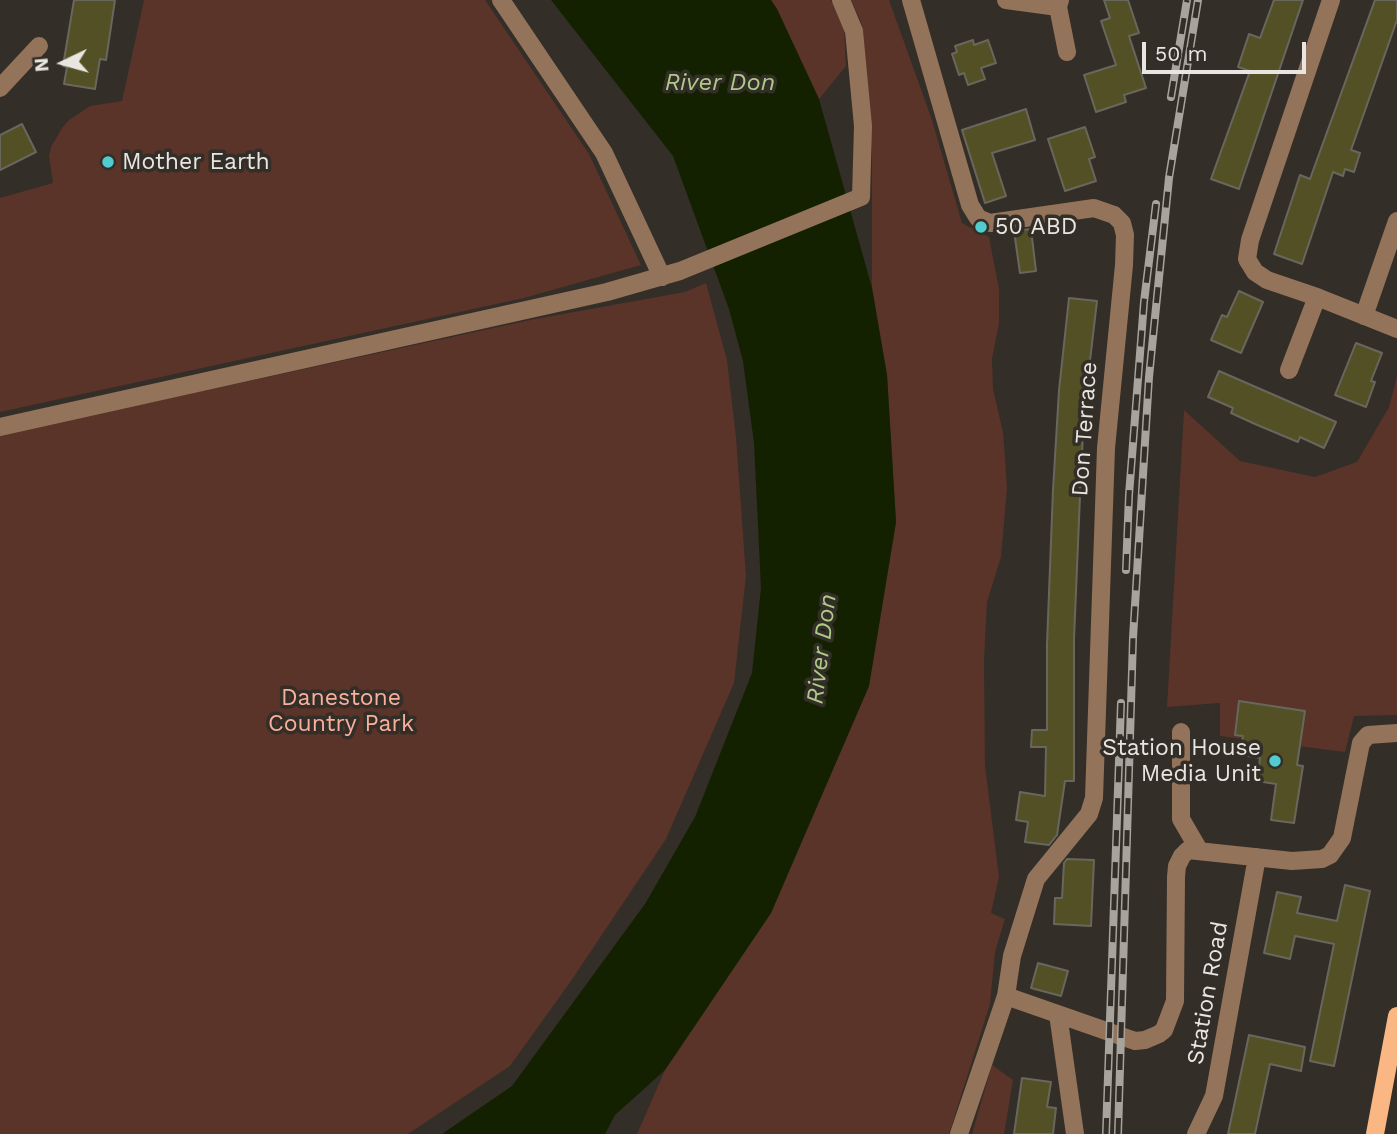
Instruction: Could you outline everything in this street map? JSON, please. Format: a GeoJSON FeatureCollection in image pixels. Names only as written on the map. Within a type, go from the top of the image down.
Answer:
{"type":"FeatureCollection","features":[{"type":"Feature","properties":{"kind":"main road"},"geometry":{"type":"LineString","coordinates":[[1375,1134],[1397,1016]]}},
{"type":"Feature","properties":{"kind":"street"},"geometry":{"type":"LineString","coordinates":[[501,0],[604,153],[662,277]]}},
{"type":"Feature","properties":{"kind":"street"},"geometry":{"type":"LineString","coordinates":[[0,426],[607,292],[680,271],[861,197],[863,126],[854,31],[841,0]]}},
{"type":"Feature","properties":{"kind":"street","name":"Don Terrace"},"geometry":{"type":"LineString","coordinates":[[911,0],[970,205],[978,218],[990,223],[1094,208],[1114,215],[1122,223],[1125,235],[1106,448],[1094,798],[1089,814],[1036,879],[1012,956],[1006,996]]}},
{"type":"Feature","properties":{"kind":"street"},"geometry":{"type":"LineString","coordinates":[[1006,0],[1059,3],[1067,52]]}},
{"type":"Feature","properties":{"kind":"street"},"geometry":{"type":"LineString","coordinates":[[1331,0],[1250,240],[1247,259],[1255,272],[1282,287],[1317,297],[1397,329]]}},
{"type":"Feature","properties":{"kind":"street"},"geometry":{"type":"LineString","coordinates":[[0,88],[6,69],[39,46]]}},
{"type":"Feature","properties":{"kind":"street"},"geometry":{"type":"LineString","coordinates":[[1364,316],[1397,221]]}},
{"type":"Feature","properties":{"kind":"street"},"geometry":{"type":"LineString","coordinates":[[1289,370],[1317,297]]}},
{"type":"Feature","properties":{"kind":"street"},"geometry":{"type":"LineString","coordinates":[[1181,732],[1181,819],[1199,850],[1292,861],[1322,859],[1330,855],[1342,838],[1360,747],[1364,739],[1368,735],[1378,733],[1397,733]]}},
{"type":"Feature","properties":{"kind":"street","name":"Station Road"},"geometry":{"type":"LineString","coordinates":[[1006,996],[1135,1041],[1154,1038],[1164,1030],[1175,1001],[1177,866],[1188,849],[1199,850]]}},
{"type":"Feature","properties":{"kind":"street","name":"Station Road"},"geometry":{"type":"LineString","coordinates":[[1196,1134],[1214,1096],[1257,857]]}},
{"type":"Feature","properties":{"kind":"street"},"geometry":{"type":"LineString","coordinates":[[959,1134],[1006,996]]}},
{"type":"Feature","properties":{"kind":"street"},"geometry":{"type":"LineString","coordinates":[[1058,1014],[1076,1134]]}},
{"type":"Feature","properties":{"kind":"green space"},"geometry":{"type":"Polygon","coordinates":[[[144,0],[485,0],[589,154],[641,265],[524,298],[0,412],[0,198],[53,183],[49,156],[62,128],[90,106],[122,101],[144,0]]]}},
{"type":"Feature","properties":{"kind":"green space"},"geometry":{"type":"Polygon","coordinates":[[[771,0],[831,0],[844,26],[846,66],[819,99],[777,9],[771,0]]]}},
{"type":"Feature","properties":{"kind":"green space"},"geometry":{"type":"Polygon","coordinates":[[[851,0],[889,0],[932,120],[962,223],[989,237],[999,289],[999,323],[992,359],[993,389],[1003,432],[1007,487],[1001,557],[987,602],[984,660],[985,766],[999,877],[991,913],[1005,919],[995,952],[990,1004],[949,1134],[637,1134],[665,1070],[771,913],[869,686],[896,522],[887,375],[872,288],[872,154],[861,22],[851,0]]]}},
{"type":"Feature","properties":{"kind":"green space","name":"Danestone Country Park"},"geometry":{"type":"Polygon","coordinates":[[[706,283],[727,360],[736,437],[746,576],[734,683],[666,839],[571,981],[510,1066],[408,1134],[0,1134],[0,435],[535,319],[685,292],[706,283]]]}},
{"type":"Feature","properties":{"kind":"green space"},"geometry":{"type":"Polygon","coordinates":[[[1397,376],[1397,715],[1354,716],[1345,752],[1220,736],[1220,703],[1167,707],[1184,410],[1240,461],[1315,477],[1357,462],[1389,407],[1397,376]]]}},
{"type":"Feature","properties":{"kind":"green space"},"geometry":{"type":"Polygon","coordinates":[[[992,1065],[1013,1080],[1004,1134],[972,1134],[992,1065]]]}},
{"type":"Feature","properties":{"kind":"water","name":"River Don"},"geometry":{"type":"Polygon","coordinates":[[[551,0],[771,0],[777,9],[819,99],[872,288],[887,375],[896,522],[869,686],[771,913],[665,1070],[615,1115],[605,1134],[442,1134],[512,1086],[645,904],[695,817],[752,673],[761,588],[754,443],[743,361],[729,309],[673,156],[551,0]]]}},
{"type":"Feature","properties":{"kind":"building"},"geometry":{"type":"Polygon","coordinates":[[[74,0],[115,0],[106,60],[100,59],[95,89],[64,84],[67,67],[63,66],[74,0]]]}},
{"type":"Feature","properties":{"kind":"building"},"geometry":{"type":"Polygon","coordinates":[[[1104,0],[1128,0],[1139,33],[1129,36],[1146,88],[1124,95],[1126,102],[1096,112],[1084,75],[1116,65],[1101,21],[1110,18],[1104,0]]]}},
{"type":"Feature","properties":{"kind":"building"},"geometry":{"type":"Polygon","coordinates":[[[1274,0],[1303,0],[1239,189],[1211,179],[1250,71],[1238,67],[1249,34],[1260,38],[1274,0]]]}},
{"type":"Feature","properties":{"kind":"building"},"geometry":{"type":"Polygon","coordinates":[[[1375,0],[1397,0],[1397,20],[1351,150],[1360,153],[1354,172],[1345,169],[1343,176],[1333,172],[1302,264],[1274,254],[1300,175],[1310,179],[1375,0]]]}},
{"type":"Feature","properties":{"kind":"building"},"geometry":{"type":"Polygon","coordinates":[[[973,40],[974,45],[988,40],[996,63],[981,68],[985,79],[968,85],[964,73],[959,75],[952,54],[957,52],[955,46],[973,40]]]}},
{"type":"Feature","properties":{"kind":"building"},"geometry":{"type":"Polygon","coordinates":[[[1026,109],[1035,140],[992,153],[1006,196],[985,203],[962,130],[1026,109]]]}},
{"type":"Feature","properties":{"kind":"building"},"geometry":{"type":"Polygon","coordinates":[[[22,124],[36,152],[0,170],[0,135],[22,124]]]}},
{"type":"Feature","properties":{"kind":"building"},"geometry":{"type":"Polygon","coordinates":[[[1085,127],[1095,157],[1089,159],[1096,181],[1065,191],[1048,139],[1085,127]]]}},
{"type":"Feature","properties":{"kind":"building"},"geometry":{"type":"Polygon","coordinates":[[[1031,229],[1036,271],[1020,273],[1014,231],[1031,229]]]}},
{"type":"Feature","properties":{"kind":"building"},"geometry":{"type":"Polygon","coordinates":[[[1239,291],[1263,302],[1241,353],[1211,340],[1222,315],[1227,317],[1239,291]]]}},
{"type":"Feature","properties":{"kind":"building"},"geometry":{"type":"Polygon","coordinates":[[[1069,298],[1097,301],[1084,412],[1074,639],[1074,781],[1065,781],[1057,835],[1049,845],[1025,842],[1028,822],[1016,820],[1020,792],[1045,796],[1046,747],[1031,747],[1032,730],[1047,730],[1047,644],[1053,490],[1059,390],[1069,298]]]}},
{"type":"Feature","properties":{"kind":"building"},"geometry":{"type":"Polygon","coordinates":[[[1356,343],[1382,353],[1371,381],[1375,382],[1366,407],[1335,395],[1356,343]]]}},
{"type":"Feature","properties":{"kind":"building"},"geometry":{"type":"Polygon","coordinates":[[[1219,371],[1336,422],[1324,448],[1300,437],[1298,442],[1255,424],[1231,413],[1233,408],[1208,397],[1219,371]]]}},
{"type":"Feature","properties":{"kind":"building","name":"Station House Media Unit"},"geometry":{"type":"Polygon","coordinates":[[[1239,701],[1305,711],[1297,765],[1303,766],[1294,823],[1271,820],[1276,784],[1257,781],[1260,758],[1248,756],[1249,750],[1241,749],[1243,736],[1235,735],[1239,701]]]}},
{"type":"Feature","properties":{"kind":"building"},"geometry":{"type":"Polygon","coordinates":[[[1067,859],[1094,860],[1091,926],[1054,924],[1055,898],[1062,898],[1064,863],[1067,859]]]}},
{"type":"Feature","properties":{"kind":"building"},"geometry":{"type":"Polygon","coordinates":[[[1345,885],[1370,891],[1334,1066],[1310,1061],[1334,944],[1295,936],[1290,959],[1264,953],[1277,892],[1301,897],[1297,913],[1337,921],[1345,885]]]}},
{"type":"Feature","properties":{"kind":"building"},"geometry":{"type":"Polygon","coordinates":[[[1038,963],[1068,971],[1061,996],[1031,988],[1038,963]]]}},
{"type":"Feature","properties":{"kind":"building"},"geometry":{"type":"Polygon","coordinates":[[[1249,1035],[1305,1047],[1301,1071],[1270,1064],[1255,1134],[1228,1134],[1249,1035]]]}},
{"type":"Feature","properties":{"kind":"building"},"geometry":{"type":"Polygon","coordinates":[[[1022,1078],[1051,1082],[1047,1107],[1056,1108],[1053,1134],[1014,1134],[1022,1078]]]}},
{"type":"Feature","properties":{"kind":"railway"},"geometry":{"type":"LineString","coordinates":[[1171,97],[1187,0]]}},
{"type":"Feature","properties":{"kind":"railway"},"geometry":{"type":"LineString","coordinates":[[1118,1134],[1133,638],[1149,377],[1169,178],[1198,0]]}},
{"type":"Feature","properties":{"kind":"railway"},"geometry":{"type":"LineString","coordinates":[[1126,570],[1144,302],[1156,204]]}},
{"type":"Feature","properties":{"kind":"railway"},"geometry":{"type":"LineString","coordinates":[[1106,1134],[1121,703]]}},
{"type":"Feature","properties":{"kind":"place","name":"Mother Earth"},"geometry":{"type":"Point","coordinates":[108,162]}},
{"type":"Feature","properties":{"kind":"place","name":"50 ABD"},"geometry":{"type":"Point","coordinates":[981,227]}},
{"type":"Feature","properties":{"kind":"place","name":"Station House Media Unit"},"geometry":{"type":"Point","coordinates":[1275,761]}}]}
